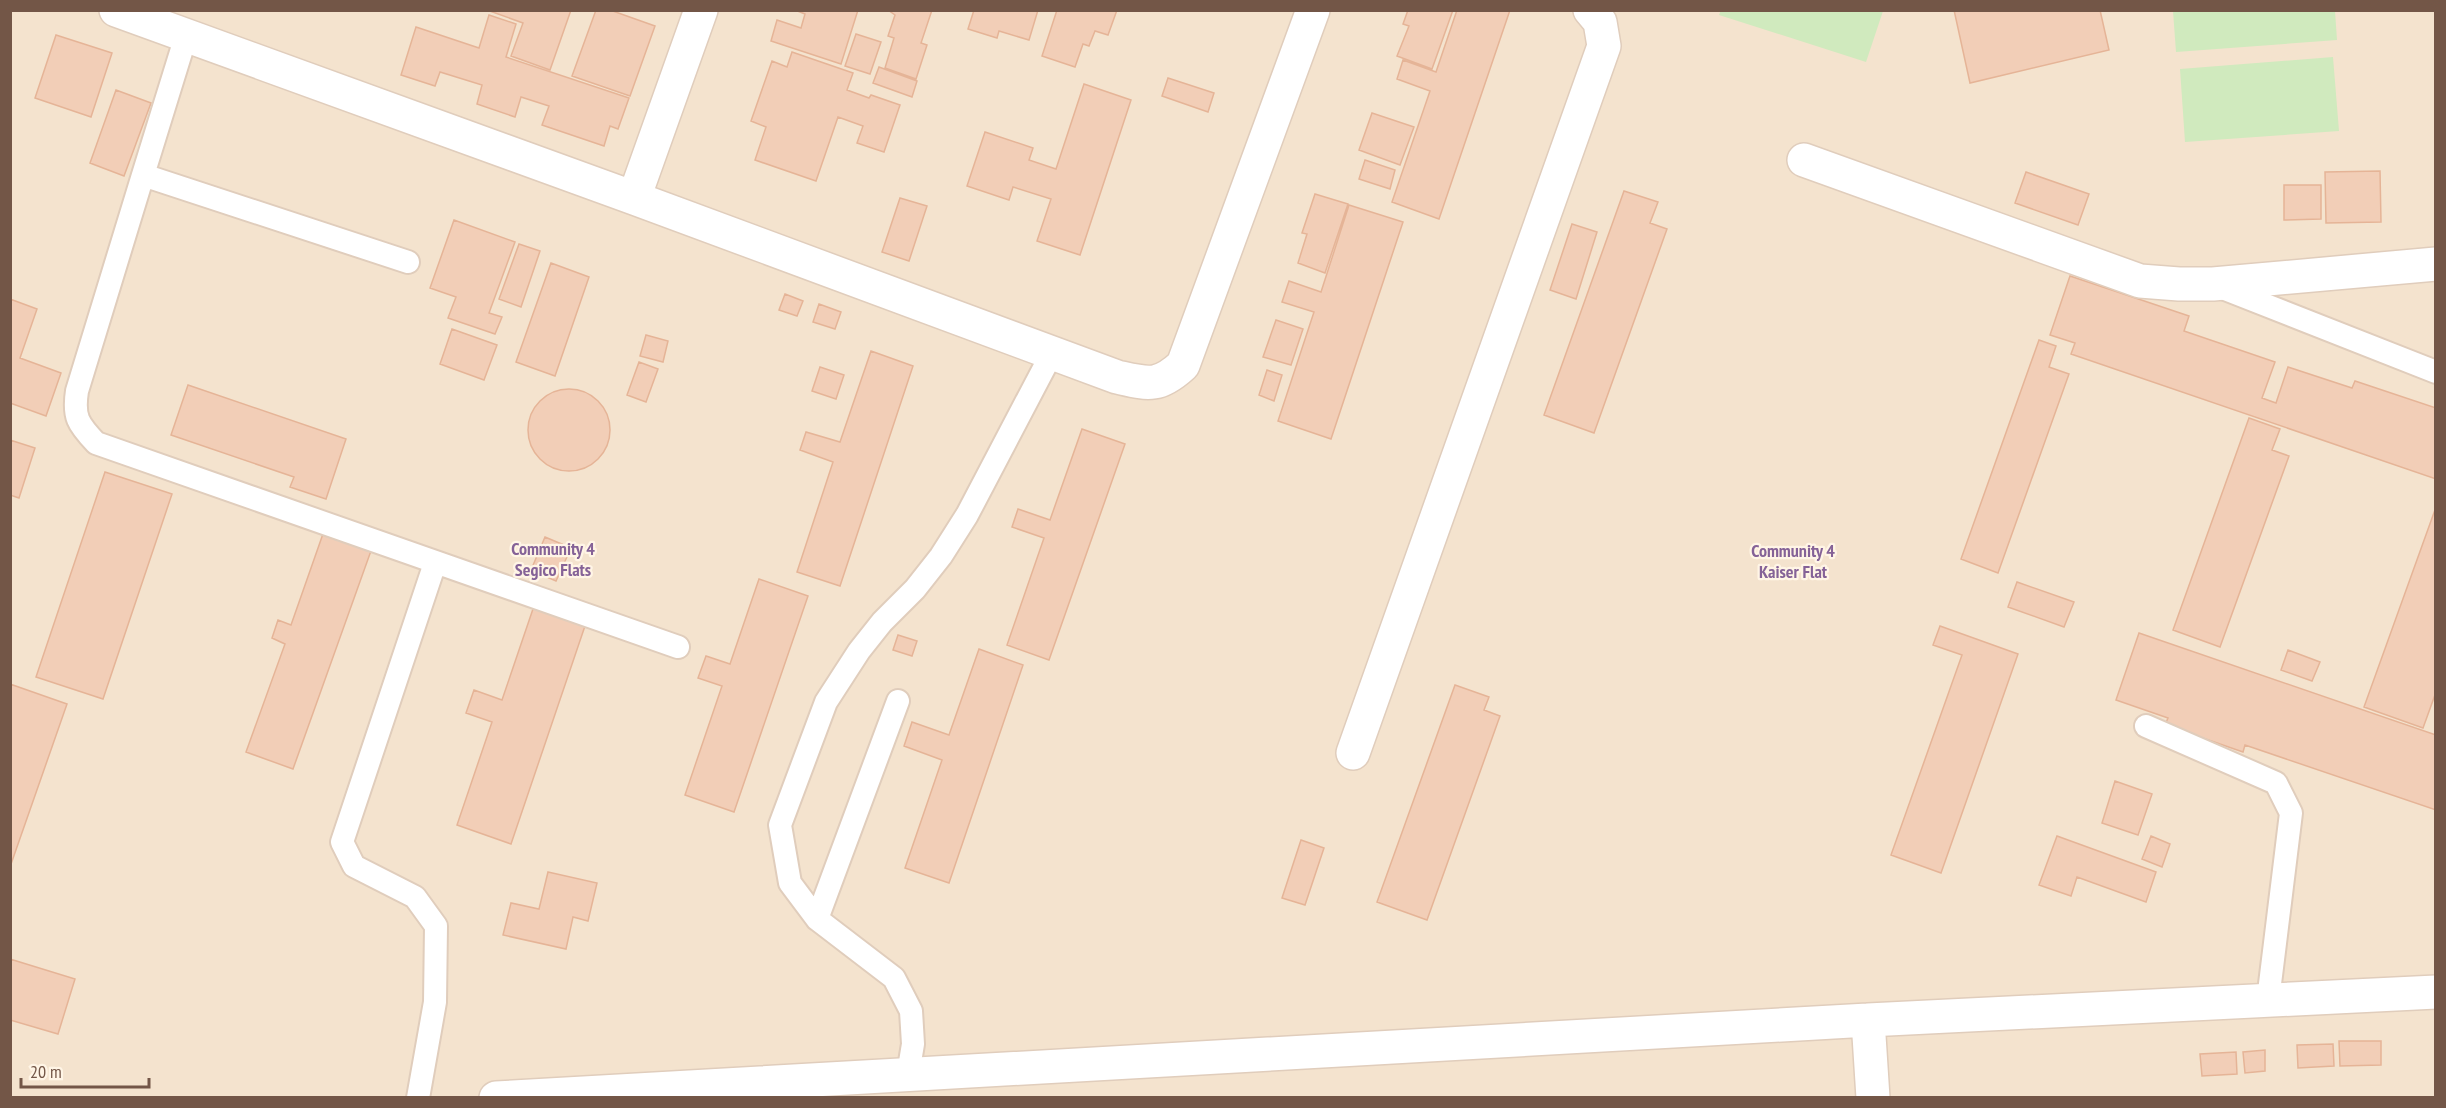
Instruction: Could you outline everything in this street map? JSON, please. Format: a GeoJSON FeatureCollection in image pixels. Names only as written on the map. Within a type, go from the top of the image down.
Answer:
{"type":"FeatureCollection","features":[{"type":"Feature","properties":{"kind":"street"},"geometry":{"type":"LineString","coordinates":[[116,10],[1117,377],[1136,382],[1155,382],[1168,378],[1182,365],[1313,10]]}},
{"type":"Feature","properties":{"kind":"street"},"geometry":{"type":"LineString","coordinates":[[634,198],[701,10]]}},
{"type":"Feature","properties":{"kind":"street"},"geometry":{"type":"LineString","coordinates":[[1353,753],[1604,46],[1600,22],[1590,10]]}},
{"type":"Feature","properties":{"kind":"street"},"geometry":{"type":"LineString","coordinates":[[1804,160],[2140,281],[2212,284],[2436,264]]}},
{"type":"Feature","properties":{"kind":"street"},"geometry":{"type":"LineString","coordinates":[[495,1098],[1868,1020],[2436,992]]}},
{"type":"Feature","properties":{"kind":"street"},"geometry":{"type":"LineString","coordinates":[[1868,1020],[1873,1098]]}},
{"type":"Feature","properties":{"kind":"lane"},"geometry":{"type":"LineString","coordinates":[[186,36],[77,391],[74,410],[83,429],[96,443],[678,647]]}},
{"type":"Feature","properties":{"kind":"lane"},"geometry":{"type":"LineString","coordinates":[[142,175],[408,262]]}},
{"type":"Feature","properties":{"kind":"lane"},"geometry":{"type":"LineString","coordinates":[[2212,284],[2436,372]]}},
{"type":"Feature","properties":{"kind":"lane"},"geometry":{"type":"LineString","coordinates":[[908,1074],[913,1044],[910,1011],[894,978],[817,919],[790,883],[780,825],[826,702],[859,651],[882,622],[915,589],[941,556],[967,515],[1052,353]]}},
{"type":"Feature","properties":{"kind":"lane"},"geometry":{"type":"LineString","coordinates":[[418,1098],[435,1002],[436,926],[415,897],[354,866],[342,842],[435,563]]}},
{"type":"Feature","properties":{"kind":"lane"},"geometry":{"type":"LineString","coordinates":[[817,919],[898,701]]}},
{"type":"Feature","properties":{"kind":"lane"},"geometry":{"type":"LineString","coordinates":[[2145,726],[2276,783],[2291,813],[2268,1000]]}},
{"type":"Feature","properties":{"kind":"shaded area"},"geometry":{"type":"Polygon","coordinates":[[[11,11],[2435,11],[2435,1097],[11,1097],[11,11]]]}},
{"type":"Feature","properties":{"kind":"green space"},"geometry":{"type":"Polygon","coordinates":[[[1721,10],[1883,11],[1866,62],[1719,15],[1721,10]]]}},
{"type":"Feature","properties":{"kind":"green space"},"geometry":{"type":"Polygon","coordinates":[[[2173,11],[2335,11],[2337,40],[2176,52],[2173,11]]]}},
{"type":"Feature","properties":{"kind":"green space"},"geometry":{"type":"Polygon","coordinates":[[[2333,57],[2339,131],[2185,142],[2180,69],[2333,57]]]}},
{"type":"Feature","properties":{"kind":"building"},"geometry":{"type":"Polygon","coordinates":[[[487,10],[571,10],[550,70],[511,56],[523,23],[487,10]]]}},
{"type":"Feature","properties":{"kind":"building"},"geometry":{"type":"Polygon","coordinates":[[[596,10],[610,10],[655,26],[630,96],[572,76],[596,10]]]}},
{"type":"Feature","properties":{"kind":"building"},"geometry":{"type":"Polygon","coordinates":[[[795,10],[858,10],[841,64],[771,41],[777,20],[801,28],[805,14],[795,10]]]}},
{"type":"Feature","properties":{"kind":"building"},"geometry":{"type":"Polygon","coordinates":[[[888,10],[932,10],[921,43],[927,45],[916,79],[885,68],[894,38],[888,36],[895,15],[888,10]]]}},
{"type":"Feature","properties":{"kind":"building"},"geometry":{"type":"Polygon","coordinates":[[[974,10],[1038,10],[1029,40],[999,31],[997,38],[968,29],[974,10]]]}},
{"type":"Feature","properties":{"kind":"building"},"geometry":{"type":"Polygon","coordinates":[[[1057,10],[1117,10],[1108,35],[1095,31],[1089,46],[1083,44],[1075,67],[1042,56],[1057,10]]]}},
{"type":"Feature","properties":{"kind":"building"},"geometry":{"type":"Polygon","coordinates":[[[1408,10],[1453,10],[1432,69],[1397,56],[1409,26],[1403,24],[1408,10]]]}},
{"type":"Feature","properties":{"kind":"building"},"geometry":{"type":"Polygon","coordinates":[[[1457,10],[1510,10],[1439,219],[1392,202],[1430,91],[1397,79],[1403,60],[1436,72],[1457,10]]]}},
{"type":"Feature","properties":{"kind":"building"},"geometry":{"type":"Polygon","coordinates":[[[1954,10],[2100,10],[2109,50],[1970,83],[1954,10]]]}},
{"type":"Feature","properties":{"kind":"building"},"geometry":{"type":"Polygon","coordinates":[[[489,15],[516,24],[506,57],[629,98],[618,129],[610,126],[604,146],[542,125],[549,106],[521,97],[515,117],[477,104],[482,85],[440,72],[435,86],[401,75],[416,27],[479,48],[489,15]]]}},
{"type":"Feature","properties":{"kind":"building"},"geometry":{"type":"Polygon","coordinates":[[[856,34],[881,42],[870,74],[845,66],[856,34]]]}},
{"type":"Feature","properties":{"kind":"building"},"geometry":{"type":"Polygon","coordinates":[[[56,35],[112,53],[91,117],[35,98],[56,35]]]}},
{"type":"Feature","properties":{"kind":"building"},"geometry":{"type":"Polygon","coordinates":[[[792,52],[853,73],[847,90],[900,105],[884,152],[857,143],[863,126],[838,117],[816,181],[755,160],[766,127],[751,121],[772,61],[787,67],[792,52]]]}},
{"type":"Feature","properties":{"kind":"building"},"geometry":{"type":"Polygon","coordinates":[[[879,67],[917,81],[912,97],[873,83],[879,67]]]}},
{"type":"Feature","properties":{"kind":"building"},"geometry":{"type":"Polygon","coordinates":[[[1168,78],[1214,93],[1208,112],[1162,96],[1168,78]]]}},
{"type":"Feature","properties":{"kind":"building"},"geometry":{"type":"Polygon","coordinates":[[[1084,84],[1131,100],[1080,255],[1037,241],[1051,199],[1013,187],[1009,200],[967,186],[985,132],[1033,148],[1029,160],[1056,169],[1084,84]]]}},
{"type":"Feature","properties":{"kind":"building"},"geometry":{"type":"Polygon","coordinates":[[[116,90],[151,103],[124,176],[90,163],[116,90]]]}},
{"type":"Feature","properties":{"kind":"building"},"geometry":{"type":"Polygon","coordinates":[[[1372,113],[1414,127],[1400,165],[1359,150],[1372,113]]]}},
{"type":"Feature","properties":{"kind":"building"},"geometry":{"type":"Polygon","coordinates":[[[1365,160],[1395,170],[1390,189],[1359,179],[1365,160]]]}},
{"type":"Feature","properties":{"kind":"building"},"geometry":{"type":"Polygon","coordinates":[[[2380,171],[2381,222],[2326,223],[2325,172],[2380,171]]]}},
{"type":"Feature","properties":{"kind":"building"},"geometry":{"type":"Polygon","coordinates":[[[2026,172],[2089,194],[2078,225],[2015,203],[2026,172]]]}},
{"type":"Feature","properties":{"kind":"building"},"geometry":{"type":"Polygon","coordinates":[[[2284,185],[2321,185],[2321,219],[2284,220],[2284,185]]]}},
{"type":"Feature","properties":{"kind":"building"},"geometry":{"type":"Polygon","coordinates":[[[1624,191],[1658,202],[1650,223],[1667,229],[1594,433],[1544,415],[1624,191]]]}},
{"type":"Feature","properties":{"kind":"building"},"geometry":{"type":"Polygon","coordinates":[[[1315,194],[1348,204],[1325,273],[1298,263],[1307,234],[1302,233],[1315,194]]]}},
{"type":"Feature","properties":{"kind":"building"},"geometry":{"type":"Polygon","coordinates":[[[900,198],[927,206],[909,261],[882,252],[900,198]]]}},
{"type":"Feature","properties":{"kind":"building"},"geometry":{"type":"Polygon","coordinates":[[[1349,205],[1403,222],[1331,439],[1278,421],[1314,312],[1282,302],[1289,281],[1321,292],[1349,205]]]}},
{"type":"Feature","properties":{"kind":"building"},"geometry":{"type":"Polygon","coordinates":[[[454,220],[515,242],[489,313],[502,317],[495,334],[448,318],[456,297],[430,288],[454,220]]]}},
{"type":"Feature","properties":{"kind":"building"},"geometry":{"type":"Polygon","coordinates":[[[1572,224],[1597,232],[1576,299],[1550,290],[1572,224]]]}},
{"type":"Feature","properties":{"kind":"building"},"geometry":{"type":"Polygon","coordinates":[[[519,244],[540,251],[521,307],[499,299],[519,244]]]}},
{"type":"Feature","properties":{"kind":"building"},"geometry":{"type":"Polygon","coordinates":[[[551,263],[589,277],[555,376],[516,362],[551,263]]]}},
{"type":"Feature","properties":{"kind":"building"},"geometry":{"type":"Polygon","coordinates":[[[2070,276],[2189,316],[2184,331],[2275,362],[2262,398],[2276,403],[2288,367],[2352,388],[2355,381],[2436,408],[2436,479],[2071,354],[2075,343],[2050,335],[2070,276]]]}},
{"type":"Feature","properties":{"kind":"building"},"geometry":{"type":"Polygon","coordinates":[[[785,294],[803,301],[797,316],[779,310],[785,294]]]}},
{"type":"Feature","properties":{"kind":"building"},"geometry":{"type":"Polygon","coordinates":[[[10,299],[37,309],[20,358],[61,373],[46,416],[10,403],[10,299]]]}},
{"type":"Feature","properties":{"kind":"building"},"geometry":{"type":"Polygon","coordinates":[[[819,304],[841,312],[835,329],[813,322],[819,304]]]}},
{"type":"Feature","properties":{"kind":"building"},"geometry":{"type":"Polygon","coordinates":[[[1276,320],[1303,329],[1291,365],[1263,357],[1276,320]]]}},
{"type":"Feature","properties":{"kind":"building"},"geometry":{"type":"Polygon","coordinates":[[[452,329],[497,345],[484,380],[440,364],[452,329]]]}},
{"type":"Feature","properties":{"kind":"building"},"geometry":{"type":"Polygon","coordinates":[[[646,335],[668,341],[663,362],[640,356],[646,335]]]}},
{"type":"Feature","properties":{"kind":"building"},"geometry":{"type":"Polygon","coordinates":[[[2039,340],[2056,346],[2049,367],[2069,374],[1998,573],[1961,559],[2039,340]]]}},
{"type":"Feature","properties":{"kind":"building"},"geometry":{"type":"Polygon","coordinates":[[[871,351],[913,366],[840,586],[797,572],[833,462],[800,450],[806,432],[840,442],[871,351]]]}},
{"type":"Feature","properties":{"kind":"building"},"geometry":{"type":"Polygon","coordinates":[[[639,362],[658,369],[646,402],[627,395],[639,362]]]}},
{"type":"Feature","properties":{"kind":"building"},"geometry":{"type":"Polygon","coordinates":[[[820,367],[844,375],[836,399],[812,391],[820,367]]]}},
{"type":"Feature","properties":{"kind":"building"},"geometry":{"type":"Polygon","coordinates":[[[1267,370],[1282,375],[1274,401],[1259,395],[1267,370]]]}},
{"type":"Feature","properties":{"kind":"building"},"geometry":{"type":"Polygon","coordinates":[[[188,385],[346,439],[326,499],[290,487],[294,477],[171,435],[188,385]]]}},
{"type":"Feature","properties":{"kind":"building"},"geometry":{"type":"Polygon","coordinates":[[[561,389],[577,389],[592,396],[603,407],[610,422],[607,446],[598,459],[577,471],[561,471],[546,464],[535,453],[528,438],[528,422],[535,407],[546,396],[561,389]]]}},
{"type":"Feature","properties":{"kind":"building"},"geometry":{"type":"Polygon","coordinates":[[[2249,418],[2280,429],[2272,450],[2289,456],[2220,647],[2173,630],[2249,418]]]}},
{"type":"Feature","properties":{"kind":"building"},"geometry":{"type":"Polygon","coordinates":[[[1082,429],[1125,444],[1049,660],[1007,645],[1044,538],[1012,527],[1018,509],[1050,520],[1082,429]]]}},
{"type":"Feature","properties":{"kind":"building"},"geometry":{"type":"Polygon","coordinates":[[[10,440],[35,448],[19,498],[10,495],[10,440]]]}},
{"type":"Feature","properties":{"kind":"building"},"geometry":{"type":"Polygon","coordinates":[[[105,472],[172,494],[103,699],[36,677],[105,472]]]}},
{"type":"Feature","properties":{"kind":"building"},"geometry":{"type":"Polygon","coordinates":[[[2436,507],[2436,692],[2423,728],[2364,707],[2436,507]]]}},
{"type":"Feature","properties":{"kind":"building"},"geometry":{"type":"Polygon","coordinates":[[[324,531],[372,548],[293,769],[246,752],[285,644],[272,638],[278,620],[291,625],[324,531]]]}},
{"type":"Feature","properties":{"kind":"building"},"geometry":{"type":"Polygon","coordinates":[[[545,537],[571,548],[556,581],[531,570],[545,537]]]}},
{"type":"Feature","properties":{"kind":"building"},"geometry":{"type":"Polygon","coordinates":[[[759,579],[808,596],[734,812],[685,795],[722,686],[698,678],[706,656],[730,664],[759,579]]]}},
{"type":"Feature","properties":{"kind":"building"},"geometry":{"type":"Polygon","coordinates":[[[2017,582],[2074,602],[2064,627],[2008,607],[2017,582]]]}},
{"type":"Feature","properties":{"kind":"building"},"geometry":{"type":"Polygon","coordinates":[[[534,606],[586,623],[511,844],[457,825],[492,722],[466,713],[474,690],[502,700],[534,606]]]}},
{"type":"Feature","properties":{"kind":"building"},"geometry":{"type":"Polygon","coordinates":[[[1940,626],[2018,654],[1941,873],[1891,855],[1962,655],[1933,645],[1940,626]]]}},
{"type":"Feature","properties":{"kind":"building"},"geometry":{"type":"Polygon","coordinates":[[[2139,633],[2436,735],[2436,810],[2245,745],[2243,752],[2165,725],[2168,718],[2116,700],[2139,633]]]}},
{"type":"Feature","properties":{"kind":"building"},"geometry":{"type":"Polygon","coordinates":[[[898,635],[917,641],[912,656],[893,650],[898,635]]]}},
{"type":"Feature","properties":{"kind":"building"},"geometry":{"type":"Polygon","coordinates":[[[979,649],[1023,665],[949,883],[905,868],[942,760],[904,746],[912,722],[949,735],[979,649]]]}},
{"type":"Feature","properties":{"kind":"building"},"geometry":{"type":"Polygon","coordinates":[[[2288,650],[2320,662],[2312,681],[2281,670],[2288,650]]]}},
{"type":"Feature","properties":{"kind":"building"},"geometry":{"type":"Polygon","coordinates":[[[10,684],[67,704],[10,867],[10,684]]]}},
{"type":"Feature","properties":{"kind":"building"},"geometry":{"type":"Polygon","coordinates":[[[1455,685],[1489,697],[1484,710],[1500,716],[1427,920],[1377,902],[1455,685]]]}},
{"type":"Feature","properties":{"kind":"building"},"geometry":{"type":"Polygon","coordinates":[[[2115,781],[2152,794],[2138,835],[2102,823],[2115,781]]]}},
{"type":"Feature","properties":{"kind":"building"},"geometry":{"type":"Polygon","coordinates":[[[2057,836],[2156,872],[2146,902],[2077,877],[2071,896],[2039,885],[2057,836]]]}},
{"type":"Feature","properties":{"kind":"building"},"geometry":{"type":"Polygon","coordinates":[[[2151,836],[2170,844],[2162,867],[2142,859],[2151,836]]]}},
{"type":"Feature","properties":{"kind":"building"},"geometry":{"type":"Polygon","coordinates":[[[1301,840],[1324,848],[1305,905],[1282,898],[1301,840]]]}},
{"type":"Feature","properties":{"kind":"building"},"geometry":{"type":"Polygon","coordinates":[[[548,872],[597,883],[588,921],[573,917],[566,949],[503,935],[511,903],[539,909],[548,872]]]}},
{"type":"Feature","properties":{"kind":"building"},"geometry":{"type":"Polygon","coordinates":[[[10,959],[75,979],[58,1034],[10,1020],[10,959]]]}},
{"type":"Feature","properties":{"kind":"building"},"geometry":{"type":"Polygon","coordinates":[[[2339,1041],[2381,1041],[2381,1065],[2340,1066],[2339,1041]]]}},
{"type":"Feature","properties":{"kind":"building"},"geometry":{"type":"Polygon","coordinates":[[[2333,1044],[2334,1066],[2298,1068],[2297,1045],[2333,1044]]]}},
{"type":"Feature","properties":{"kind":"building"},"geometry":{"type":"Polygon","coordinates":[[[2265,1050],[2265,1071],[2245,1073],[2243,1052],[2265,1050]]]}},
{"type":"Feature","properties":{"kind":"building"},"geometry":{"type":"Polygon","coordinates":[[[2236,1052],[2237,1074],[2202,1076],[2200,1054],[2236,1052]]]}},
{"type":"Feature","properties":{"kind":"district","name":"Community 4 Segico Flats"},"geometry":{"type":"Point","coordinates":[553,559]}},
{"type":"Feature","properties":{"kind":"district","name":"Community 4 Kaiser Flat"},"geometry":{"type":"Point","coordinates":[1793,561]}}]}
